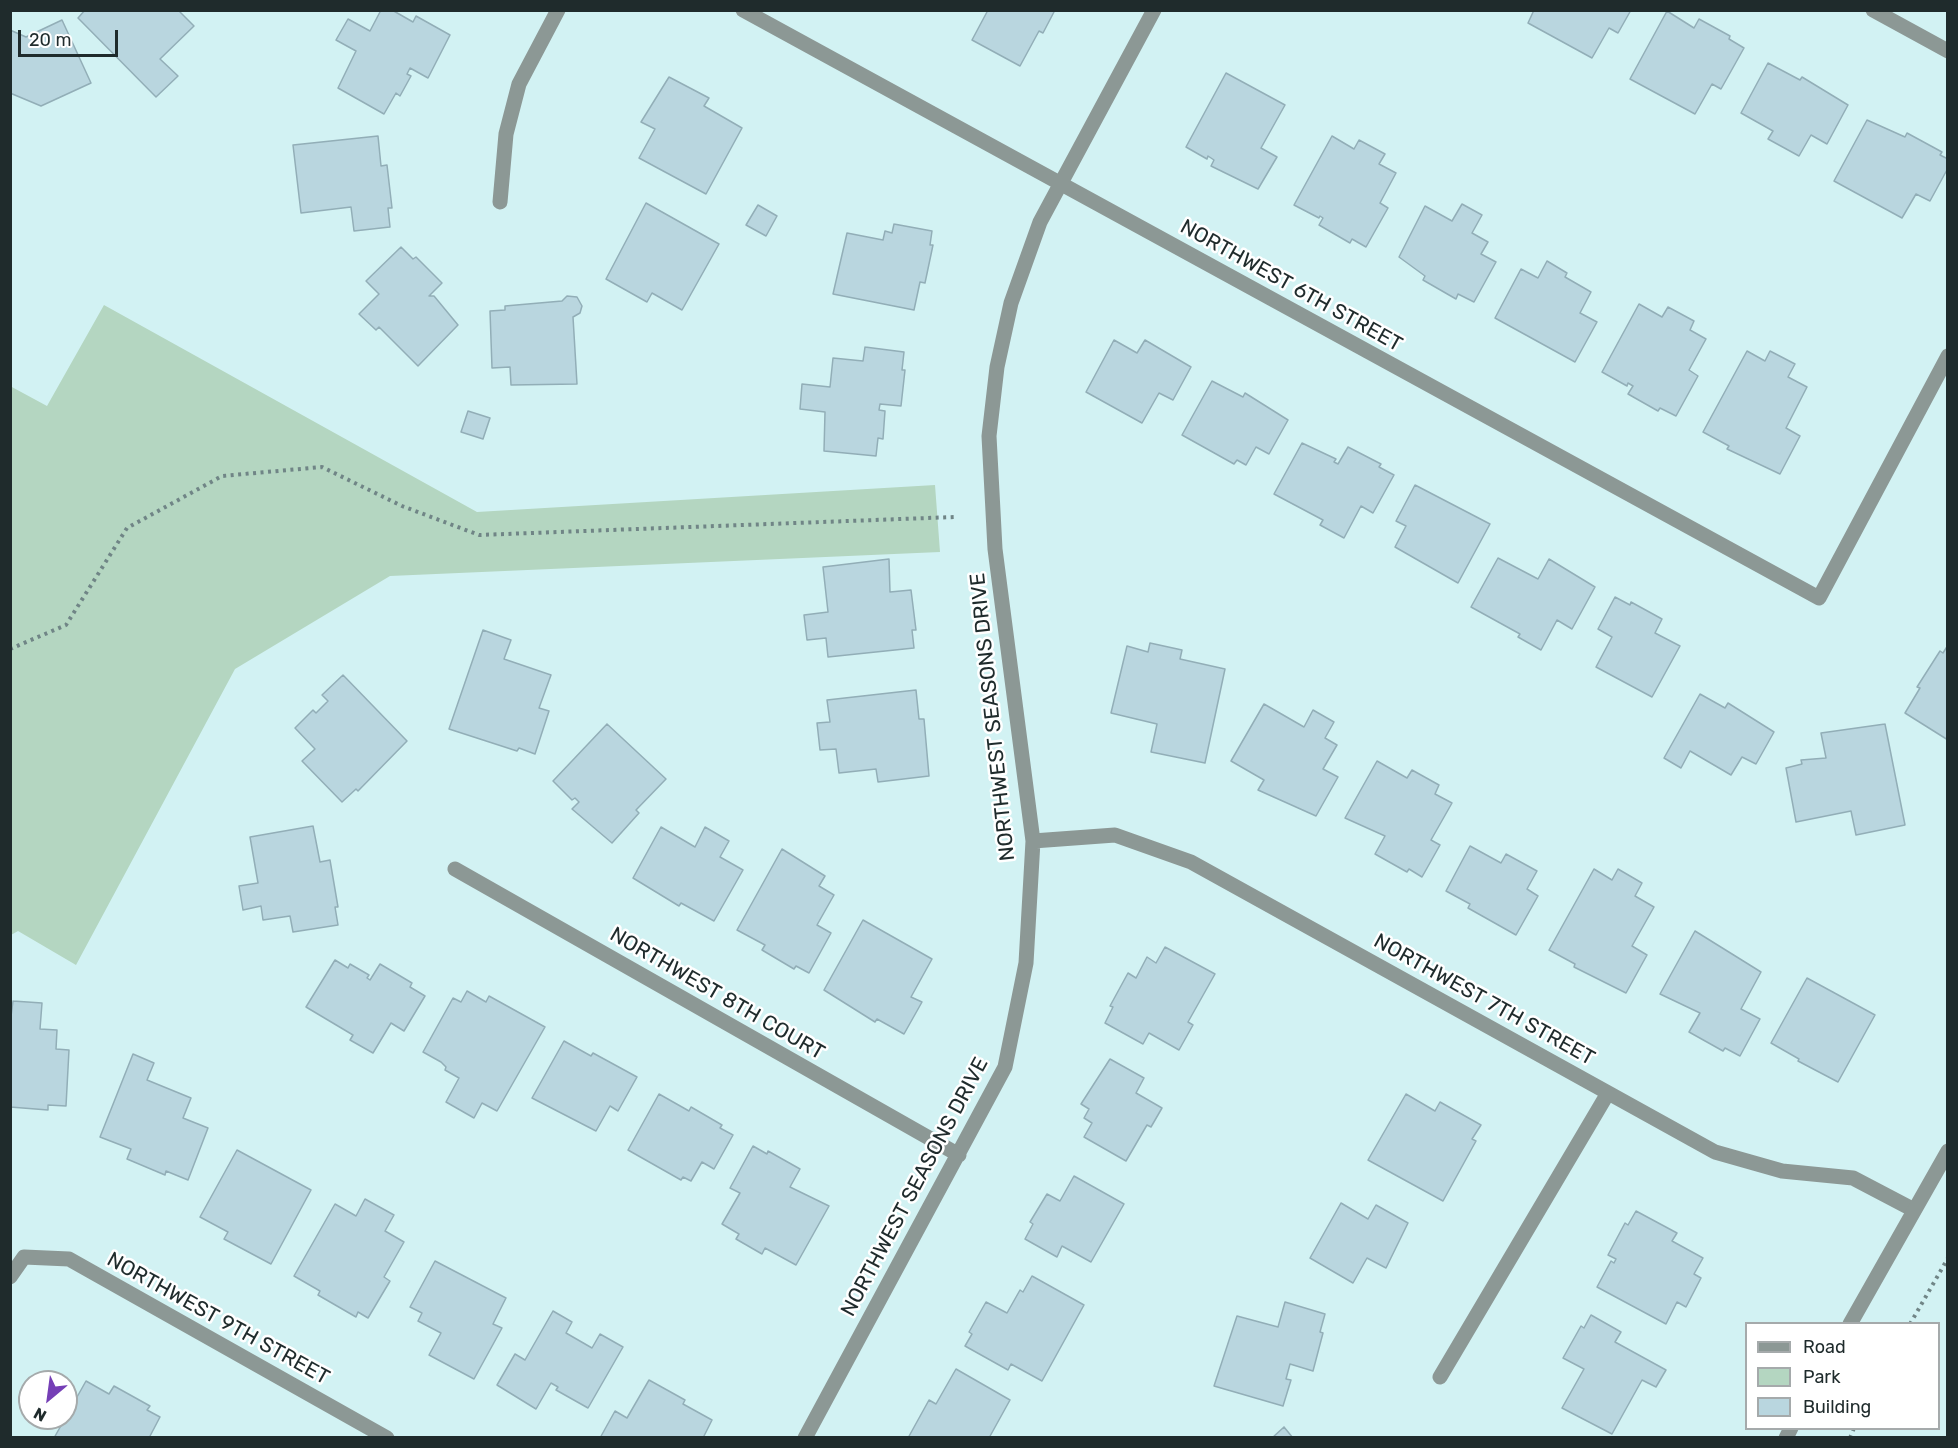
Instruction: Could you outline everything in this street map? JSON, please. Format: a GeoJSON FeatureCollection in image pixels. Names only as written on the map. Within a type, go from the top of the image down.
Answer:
{"type":"FeatureCollection","features":[{"type":"Feature","properties":{"kind":"street"},"geometry":{"type":"LineString","coordinates":[[500,202],[506,134],[519,84],[558,10]]}},
{"type":"Feature","properties":{"kind":"street","name":"NORTHWEST 6TH STREET"},"geometry":{"type":"LineString","coordinates":[[743,10],[1820,598],[1947,356]]}},
{"type":"Feature","properties":{"kind":"street","name":"NORTHWEST SEASONS DRIVE"},"geometry":{"type":"LineString","coordinates":[[805,1437],[1005,1067],[1026,963],[1033,841],[995,549],[989,436],[997,367],[1011,303],[1040,222],[1154,10]]}},
{"type":"Feature","properties":{"kind":"street"},"geometry":{"type":"LineString","coordinates":[[1873,10],[1947,51]]}},
{"type":"Feature","properties":{"kind":"street","name":"NORTHWEST 7TH STREET"},"geometry":{"type":"LineString","coordinates":[[1033,841],[1115,835],[1191,862],[1714,1152],[1782,1171],[1853,1178],[1914,1210]]}},
{"type":"Feature","properties":{"kind":"street","name":"NORTHWEST 8TH COURT"},"geometry":{"type":"LineString","coordinates":[[455,869],[959,1155]]}},
{"type":"Feature","properties":{"kind":"street"},"geometry":{"type":"LineString","coordinates":[[1440,1377],[1608,1093]]}},
{"type":"Feature","properties":{"kind":"street"},"geometry":{"type":"LineString","coordinates":[[1851,1322],[1947,1151]]}},
{"type":"Feature","properties":{"kind":"street","name":"NORTHWEST 9TH STREET"},"geometry":{"type":"LineString","coordinates":[[10,1276],[24,1257],[69,1259],[387,1437]]}},
{"type":"Feature","properties":{"kind":"path"},"geometry":{"type":"LineString","coordinates":[[10,649],[66,625],[127,528],[222,476],[322,467],[402,506],[479,535],[954,517]]}},
{"type":"Feature","properties":{"kind":"path"},"geometry":{"type":"LineString","coordinates":[[1911,1322],[1947,1258]]}},
{"type":"Feature","properties":{"kind":"green space"},"geometry":{"type":"Polygon","coordinates":[[[104,305],[477,512],[935,485],[940,552],[390,576],[235,669],[76,965],[18,931],[11,935],[10,386],[47,406],[104,305]]]}},
{"type":"Feature","properties":{"kind":"building"},"geometry":{"type":"Polygon","coordinates":[[[85,10],[178,10],[194,26],[160,59],[178,76],[156,97],[78,18],[85,10]]]}},
{"type":"Feature","properties":{"kind":"building"},"geometry":{"type":"Polygon","coordinates":[[[381,10],[392,10],[413,22],[416,16],[450,35],[428,78],[410,68],[407,74],[411,76],[400,96],[396,93],[384,114],[338,88],[356,51],[336,40],[348,19],[370,31],[381,10]]]}},
{"type":"Feature","properties":{"kind":"building"},"geometry":{"type":"Polygon","coordinates":[[[988,10],[1055,10],[1043,33],[1039,31],[1020,66],[972,40],[988,10]]]}},
{"type":"Feature","properties":{"kind":"building"},"geometry":{"type":"Polygon","coordinates":[[[1534,10],[1631,10],[1618,33],[1609,28],[1592,58],[1528,23],[1534,10]]]}},
{"type":"Feature","properties":{"kind":"building"},"geometry":{"type":"Polygon","coordinates":[[[1667,11],[1694,28],[1699,19],[1730,36],[1729,39],[1744,48],[1721,89],[1712,84],[1695,114],[1630,79],[1667,11]]]}},
{"type":"Feature","properties":{"kind":"building"},"geometry":{"type":"Polygon","coordinates":[[[62,20],[91,83],[41,106],[10,93],[10,30],[26,37],[62,20]]]}},
{"type":"Feature","properties":{"kind":"building"},"geometry":{"type":"Polygon","coordinates":[[[1768,63],[1800,80],[1802,77],[1848,105],[1827,144],[1811,135],[1799,156],[1768,139],[1773,131],[1741,113],[1768,63]]]}},
{"type":"Feature","properties":{"kind":"building"},"geometry":{"type":"Polygon","coordinates":[[[1226,73],[1285,105],[1261,148],[1277,157],[1258,189],[1211,166],[1214,160],[1208,156],[1207,159],[1186,147],[1226,73]]]}},
{"type":"Feature","properties":{"kind":"building"},"geometry":{"type":"Polygon","coordinates":[[[669,77],[709,98],[704,106],[742,128],[706,194],[639,158],[655,129],[641,122],[669,77]]]}},
{"type":"Feature","properties":{"kind":"building"},"geometry":{"type":"Polygon","coordinates":[[[1867,120],[1905,137],[1907,133],[1942,152],[1940,155],[1948,159],[1948,168],[1930,201],[1916,194],[1902,218],[1834,181],[1867,120]]]}},
{"type":"Feature","properties":{"kind":"building"},"geometry":{"type":"Polygon","coordinates":[[[378,136],[381,166],[387,165],[392,208],[388,208],[390,227],[354,231],[351,207],[301,213],[293,145],[378,136]]]}},
{"type":"Feature","properties":{"kind":"building"},"geometry":{"type":"Polygon","coordinates":[[[1332,136],[1354,149],[1359,140],[1385,154],[1379,164],[1396,173],[1380,203],[1388,208],[1366,247],[1352,239],[1350,243],[1319,225],[1323,218],[1294,205],[1332,136]]]}},
{"type":"Feature","properties":{"kind":"building"},"geometry":{"type":"Polygon","coordinates":[[[646,203],[719,244],[682,310],[652,293],[647,302],[606,279],[646,203]]]}},
{"type":"Feature","properties":{"kind":"building"},"geometry":{"type":"Polygon","coordinates":[[[1462,204],[1482,215],[1472,233],[1488,242],[1481,254],[1496,262],[1474,302],[1458,294],[1456,299],[1423,280],[1425,276],[1399,257],[1425,206],[1452,221],[1462,204]]]}},
{"type":"Feature","properties":{"kind":"building"},"geometry":{"type":"Polygon","coordinates":[[[758,205],[777,216],[766,236],[746,225],[758,205]]]}},
{"type":"Feature","properties":{"kind":"building"},"geometry":{"type":"Polygon","coordinates":[[[894,224],[932,231],[930,245],[933,245],[925,283],[920,282],[914,310],[833,294],[847,233],[883,240],[885,231],[892,233],[894,224]]]}},
{"type":"Feature","properties":{"kind":"building"},"geometry":{"type":"Polygon","coordinates":[[[401,247],[413,259],[416,257],[442,283],[429,296],[434,296],[458,325],[418,366],[379,327],[376,330],[359,314],[379,294],[366,281],[401,247]]]}},
{"type":"Feature","properties":{"kind":"building"},"geometry":{"type":"Polygon","coordinates":[[[1547,261],[1567,273],[1565,277],[1591,292],[1580,313],[1597,322],[1575,362],[1495,318],[1521,269],[1538,278],[1547,261]]]}},
{"type":"Feature","properties":{"kind":"building"},"geometry":{"type":"Polygon","coordinates":[[[567,296],[577,297],[582,306],[580,313],[573,317],[577,384],[511,385],[510,367],[492,368],[490,311],[505,310],[505,306],[562,301],[567,296]]]}},
{"type":"Feature","properties":{"kind":"building"},"geometry":{"type":"Polygon","coordinates":[[[1639,304],[1662,317],[1668,307],[1694,321],[1690,330],[1706,339],[1689,370],[1698,376],[1676,416],[1660,408],[1658,411],[1628,394],[1633,386],[1628,383],[1627,386],[1602,372],[1639,304]]]}},
{"type":"Feature","properties":{"kind":"building"},"geometry":{"type":"Polygon","coordinates":[[[1114,340],[1137,353],[1145,340],[1191,367],[1173,400],[1159,393],[1142,423],[1086,392],[1114,340]]]}},
{"type":"Feature","properties":{"kind":"building"},"geometry":{"type":"Polygon","coordinates":[[[865,347],[904,352],[902,370],[905,370],[901,406],[880,404],[879,410],[885,411],[883,439],[878,438],[876,456],[824,451],[825,412],[800,409],[802,384],[830,387],[833,358],[863,361],[865,347]]]}},
{"type":"Feature","properties":{"kind":"building"},"geometry":{"type":"Polygon","coordinates":[[[1747,351],[1765,361],[1770,351],[1795,364],[1788,377],[1807,387],[1786,428],[1800,436],[1780,474],[1727,449],[1729,446],[1703,432],[1747,351]]]}},
{"type":"Feature","properties":{"kind":"building"},"geometry":{"type":"Polygon","coordinates":[[[1212,381],[1243,397],[1245,393],[1288,420],[1269,454],[1256,447],[1246,465],[1237,460],[1234,464],[1182,435],[1212,381]]]}},
{"type":"Feature","properties":{"kind":"building"},"geometry":{"type":"Polygon","coordinates":[[[468,411],[490,418],[483,439],[461,432],[468,411]]]}},
{"type":"Feature","properties":{"kind":"building"},"geometry":{"type":"Polygon","coordinates":[[[1302,443],[1336,459],[1334,462],[1338,464],[1348,447],[1381,464],[1379,467],[1394,475],[1373,513],[1361,506],[1344,538],[1320,525],[1323,520],[1274,494],[1302,443]]]}},
{"type":"Feature","properties":{"kind":"building"},"geometry":{"type":"Polygon","coordinates":[[[1415,485],[1490,524],[1458,583],[1395,547],[1406,526],[1396,521],[1415,485]]]}},
{"type":"Feature","properties":{"kind":"building"},"geometry":{"type":"Polygon","coordinates":[[[1498,558],[1538,579],[1549,559],[1595,587],[1572,629],[1557,620],[1541,650],[1518,637],[1520,634],[1471,607],[1498,558]]]}},
{"type":"Feature","properties":{"kind":"building"},"geometry":{"type":"Polygon","coordinates":[[[889,559],[890,592],[911,590],[916,630],[912,630],[914,648],[828,657],[826,638],[807,640],[804,615],[828,612],[823,567],[889,559]]]}},
{"type":"Feature","properties":{"kind":"building"},"geometry":{"type":"Polygon","coordinates":[[[1615,597],[1630,605],[1631,602],[1662,619],[1655,633],[1680,646],[1652,697],[1596,667],[1612,637],[1598,629],[1615,597]]]}},
{"type":"Feature","properties":{"kind":"building"},"geometry":{"type":"Polygon","coordinates":[[[483,630],[511,640],[504,659],[551,675],[539,708],[549,711],[535,754],[519,748],[517,751],[449,729],[483,630]]]}},
{"type":"Feature","properties":{"kind":"building"},"geometry":{"type":"Polygon","coordinates":[[[1150,643],[1182,650],[1180,659],[1225,669],[1205,763],[1151,752],[1157,724],[1111,713],[1127,646],[1148,652],[1150,643]]]}},
{"type":"Feature","properties":{"kind":"building"},"geometry":{"type":"Polygon","coordinates":[[[1948,645],[1948,740],[1905,713],[1920,688],[1917,687],[1940,651],[1943,653],[1948,645]]]}},
{"type":"Feature","properties":{"kind":"building"},"geometry":{"type":"Polygon","coordinates":[[[343,675],[407,741],[358,791],[356,789],[342,802],[302,761],[315,749],[295,728],[313,710],[316,713],[328,701],[322,695],[343,675]]]}},
{"type":"Feature","properties":{"kind":"building"},"geometry":{"type":"Polygon","coordinates":[[[916,690],[919,719],[924,719],[929,776],[878,782],[876,769],[839,773],[836,749],[820,750],[817,723],[830,722],[827,700],[916,690]]]}},
{"type":"Feature","properties":{"kind":"building"},"geometry":{"type":"Polygon","coordinates":[[[1700,694],[1725,708],[1728,703],[1774,732],[1756,764],[1742,757],[1731,775],[1690,751],[1681,768],[1664,758],[1700,694]]]}},
{"type":"Feature","properties":{"kind":"building"},"geometry":{"type":"Polygon","coordinates":[[[1264,704],[1304,727],[1313,710],[1334,722],[1325,738],[1337,745],[1323,769],[1338,777],[1316,816],[1258,790],[1264,780],[1231,761],[1264,704]]]}},
{"type":"Feature","properties":{"kind":"building"},"geometry":{"type":"Polygon","coordinates":[[[607,724],[666,779],[636,810],[639,813],[612,843],[572,809],[579,802],[575,798],[572,800],[553,781],[607,724]]]}},
{"type":"Feature","properties":{"kind":"building"},"geometry":{"type":"Polygon","coordinates":[[[1885,724],[1905,825],[1856,835],[1851,811],[1796,822],[1786,768],[1802,764],[1801,760],[1826,758],[1821,733],[1885,724]]]}},
{"type":"Feature","properties":{"kind":"building"},"geometry":{"type":"Polygon","coordinates":[[[1377,761],[1407,778],[1412,770],[1439,785],[1435,794],[1452,803],[1431,840],[1440,845],[1422,877],[1409,869],[1407,872],[1375,854],[1385,836],[1345,818],[1377,761]]]}},
{"type":"Feature","properties":{"kind":"building"},"geometry":{"type":"Polygon","coordinates":[[[313,826],[320,862],[330,860],[338,907],[335,907],[338,925],[293,932],[290,916],[263,920],[261,906],[243,910],[239,886],[258,883],[250,837],[313,826]]]}},
{"type":"Feature","properties":{"kind":"building"},"geometry":{"type":"Polygon","coordinates":[[[661,827],[695,847],[705,827],[729,841],[720,857],[743,870],[714,921],[681,903],[679,906],[633,878],[661,827]]]}},
{"type":"Feature","properties":{"kind":"building"},"geometry":{"type":"Polygon","coordinates":[[[1470,846],[1501,863],[1506,854],[1537,871],[1527,889],[1538,896],[1516,935],[1468,908],[1470,904],[1446,891],[1470,846]]]}},
{"type":"Feature","properties":{"kind":"building"},"geometry":{"type":"Polygon","coordinates":[[[782,849],[825,876],[819,886],[834,895],[817,925],[831,933],[809,973],[796,966],[794,969],[762,950],[765,945],[737,930],[782,849]]]}},
{"type":"Feature","properties":{"kind":"building"},"geometry":{"type":"Polygon","coordinates":[[[1594,869],[1612,880],[1618,869],[1642,883],[1635,896],[1654,907],[1632,946],[1647,955],[1626,993],[1574,967],[1575,964],[1549,950],[1594,869]]]}},
{"type":"Feature","properties":{"kind":"building"},"geometry":{"type":"Polygon","coordinates":[[[863,920],[932,959],[911,997],[922,1002],[904,1034],[877,1019],[875,1022],[824,990],[863,920]]]}},
{"type":"Feature","properties":{"kind":"building"},"geometry":{"type":"Polygon","coordinates":[[[1695,931],[1761,972],[1741,1009],[1760,1019],[1740,1056],[1725,1048],[1723,1051],[1689,1032],[1700,1013],[1660,994],[1695,931]]]}},
{"type":"Feature","properties":{"kind":"building"},"geometry":{"type":"Polygon","coordinates":[[[1165,947],[1215,974],[1188,1022],[1193,1025],[1179,1050],[1149,1033],[1143,1044],[1105,1023],[1113,1007],[1110,1006],[1128,973],[1136,978],[1147,957],[1156,963],[1165,947]]]}},
{"type":"Feature","properties":{"kind":"building"},"geometry":{"type":"Polygon","coordinates":[[[335,960],[348,968],[350,964],[369,975],[367,978],[370,980],[380,964],[412,983],[410,987],[425,996],[404,1031],[391,1023],[373,1053],[350,1040],[353,1035],[306,1007],[335,960]]]}},
{"type":"Feature","properties":{"kind":"building"},"geometry":{"type":"Polygon","coordinates":[[[1807,978],[1875,1015],[1838,1082],[1798,1061],[1799,1059],[1771,1043],[1807,978]]]}},
{"type":"Feature","properties":{"kind":"building"},"geometry":{"type":"Polygon","coordinates":[[[467,991],[486,1002],[489,996],[545,1027],[497,1111],[482,1103],[474,1118],[446,1102],[459,1078],[445,1070],[446,1067],[441,1062],[423,1052],[453,998],[461,1002],[467,991]]]}},
{"type":"Feature","properties":{"kind":"building"},"geometry":{"type":"Polygon","coordinates":[[[13,1001],[42,1003],[40,1029],[57,1030],[56,1049],[69,1050],[66,1106],[48,1105],[48,1110],[10,1107],[10,1024],[13,1001]]]}},
{"type":"Feature","properties":{"kind":"building"},"geometry":{"type":"Polygon","coordinates":[[[564,1041],[591,1056],[593,1053],[637,1077],[618,1111],[610,1106],[596,1131],[532,1098],[564,1041]]]}},
{"type":"Feature","properties":{"kind":"building"},"geometry":{"type":"Polygon","coordinates":[[[133,1054],[154,1063],[147,1080],[191,1098],[183,1118],[208,1128],[188,1180],[166,1171],[165,1175],[127,1159],[131,1149],[100,1137],[133,1054]]]}},
{"type":"Feature","properties":{"kind":"building"},"geometry":{"type":"Polygon","coordinates":[[[1110,1059],[1144,1078],[1136,1093],[1162,1108],[1151,1127],[1147,1125],[1126,1161],[1084,1137],[1092,1123],[1084,1118],[1089,1109],[1081,1104],[1110,1059]]]}},
{"type":"Feature","properties":{"kind":"building"},"geometry":{"type":"Polygon","coordinates":[[[659,1094],[689,1111],[691,1107],[722,1125],[720,1128],[733,1135],[714,1169],[702,1162],[691,1181],[683,1177],[681,1180],[628,1150],[659,1094]]]}},
{"type":"Feature","properties":{"kind":"building"},"geometry":{"type":"Polygon","coordinates":[[[1406,1094],[1435,1111],[1440,1102],[1481,1125],[1472,1139],[1476,1141],[1443,1201],[1368,1160],[1406,1094]]]}},
{"type":"Feature","properties":{"kind":"building"},"geometry":{"type":"Polygon","coordinates":[[[753,1146],[767,1154],[768,1151],[800,1169],[790,1187],[829,1206],[796,1265],[765,1248],[762,1254],[736,1239],[739,1234],[722,1224],[740,1193],[730,1188],[753,1146]]]}},
{"type":"Feature","properties":{"kind":"building"},"geometry":{"type":"Polygon","coordinates":[[[237,1150],[311,1190],[271,1264],[224,1239],[228,1232],[200,1217],[237,1150]]]}},
{"type":"Feature","properties":{"kind":"building"},"geometry":{"type":"Polygon","coordinates":[[[1074,1176],[1124,1204],[1091,1262],[1062,1246],[1057,1257],[1025,1239],[1033,1224],[1030,1222],[1047,1194],[1060,1201],[1074,1176]]]}},
{"type":"Feature","properties":{"kind":"building"},"geometry":{"type":"Polygon","coordinates":[[[365,1199],[394,1215],[385,1231],[404,1242],[384,1277],[390,1281],[368,1318],[358,1312],[356,1317],[318,1295],[320,1291],[294,1276],[335,1204],[356,1216],[365,1199]]]}},
{"type":"Feature","properties":{"kind":"building"},"geometry":{"type":"Polygon","coordinates":[[[1341,1203],[1368,1219],[1376,1205],[1408,1223],[1386,1268],[1367,1258],[1353,1283],[1310,1258],[1341,1203]]]}},
{"type":"Feature","properties":{"kind":"building"},"geometry":{"type":"Polygon","coordinates":[[[1636,1211],[1677,1233],[1672,1241],[1703,1258],[1694,1274],[1701,1278],[1686,1307],[1677,1302],[1666,1324],[1597,1287],[1611,1261],[1614,1263],[1616,1259],[1608,1255],[1625,1223],[1628,1225],[1636,1211]]]}},
{"type":"Feature","properties":{"kind":"building"},"geometry":{"type":"Polygon","coordinates":[[[435,1261],[506,1298],[493,1324],[502,1328],[474,1379],[429,1355],[441,1333],[418,1321],[422,1313],[410,1307],[435,1261]]]}},
{"type":"Feature","properties":{"kind":"building"},"geometry":{"type":"Polygon","coordinates":[[[1032,1276],[1084,1305],[1042,1381],[1011,1364],[1008,1370],[965,1346],[972,1334],[969,1332],[986,1302],[1007,1313],[1020,1290],[1023,1292],[1032,1276]]]}},
{"type":"Feature","properties":{"kind":"building"},"geometry":{"type":"Polygon","coordinates":[[[1285,1302],[1325,1314],[1320,1332],[1323,1333],[1313,1371],[1290,1364],[1286,1379],[1291,1380],[1283,1406],[1214,1386],[1237,1316],[1278,1327],[1285,1302]]]}},
{"type":"Feature","properties":{"kind":"building"},"geometry":{"type":"Polygon","coordinates":[[[553,1311],[572,1322],[566,1333],[592,1348],[600,1334],[623,1347],[588,1408],[556,1390],[558,1387],[551,1383],[536,1409],[497,1385],[515,1354],[525,1360],[553,1311]]]}},
{"type":"Feature","properties":{"kind":"building"},"geometry":{"type":"Polygon","coordinates":[[[1591,1315],[1621,1332],[1615,1342],[1666,1370],[1656,1387],[1642,1380],[1612,1434],[1562,1408],[1584,1369],[1563,1358],[1581,1326],[1584,1328],[1591,1315]]]}},
{"type":"Feature","properties":{"kind":"building"},"geometry":{"type":"Polygon","coordinates":[[[956,1369],[1010,1400],[989,1438],[908,1438],[929,1400],[936,1404],[956,1369]]]}},
{"type":"Feature","properties":{"kind":"building"},"geometry":{"type":"Polygon","coordinates":[[[649,1380],[685,1400],[683,1404],[712,1420],[703,1438],[600,1438],[615,1411],[627,1418],[649,1380]]]}},
{"type":"Feature","properties":{"kind":"building"},"geometry":{"type":"Polygon","coordinates":[[[86,1381],[109,1394],[114,1386],[150,1406],[147,1410],[160,1417],[149,1438],[54,1438],[58,1430],[78,1430],[78,1395],[86,1381]]]}},
{"type":"Feature","properties":{"kind":"building"},"geometry":{"type":"Polygon","coordinates":[[[1284,1427],[1293,1438],[1272,1438],[1284,1427]]]}}]}
